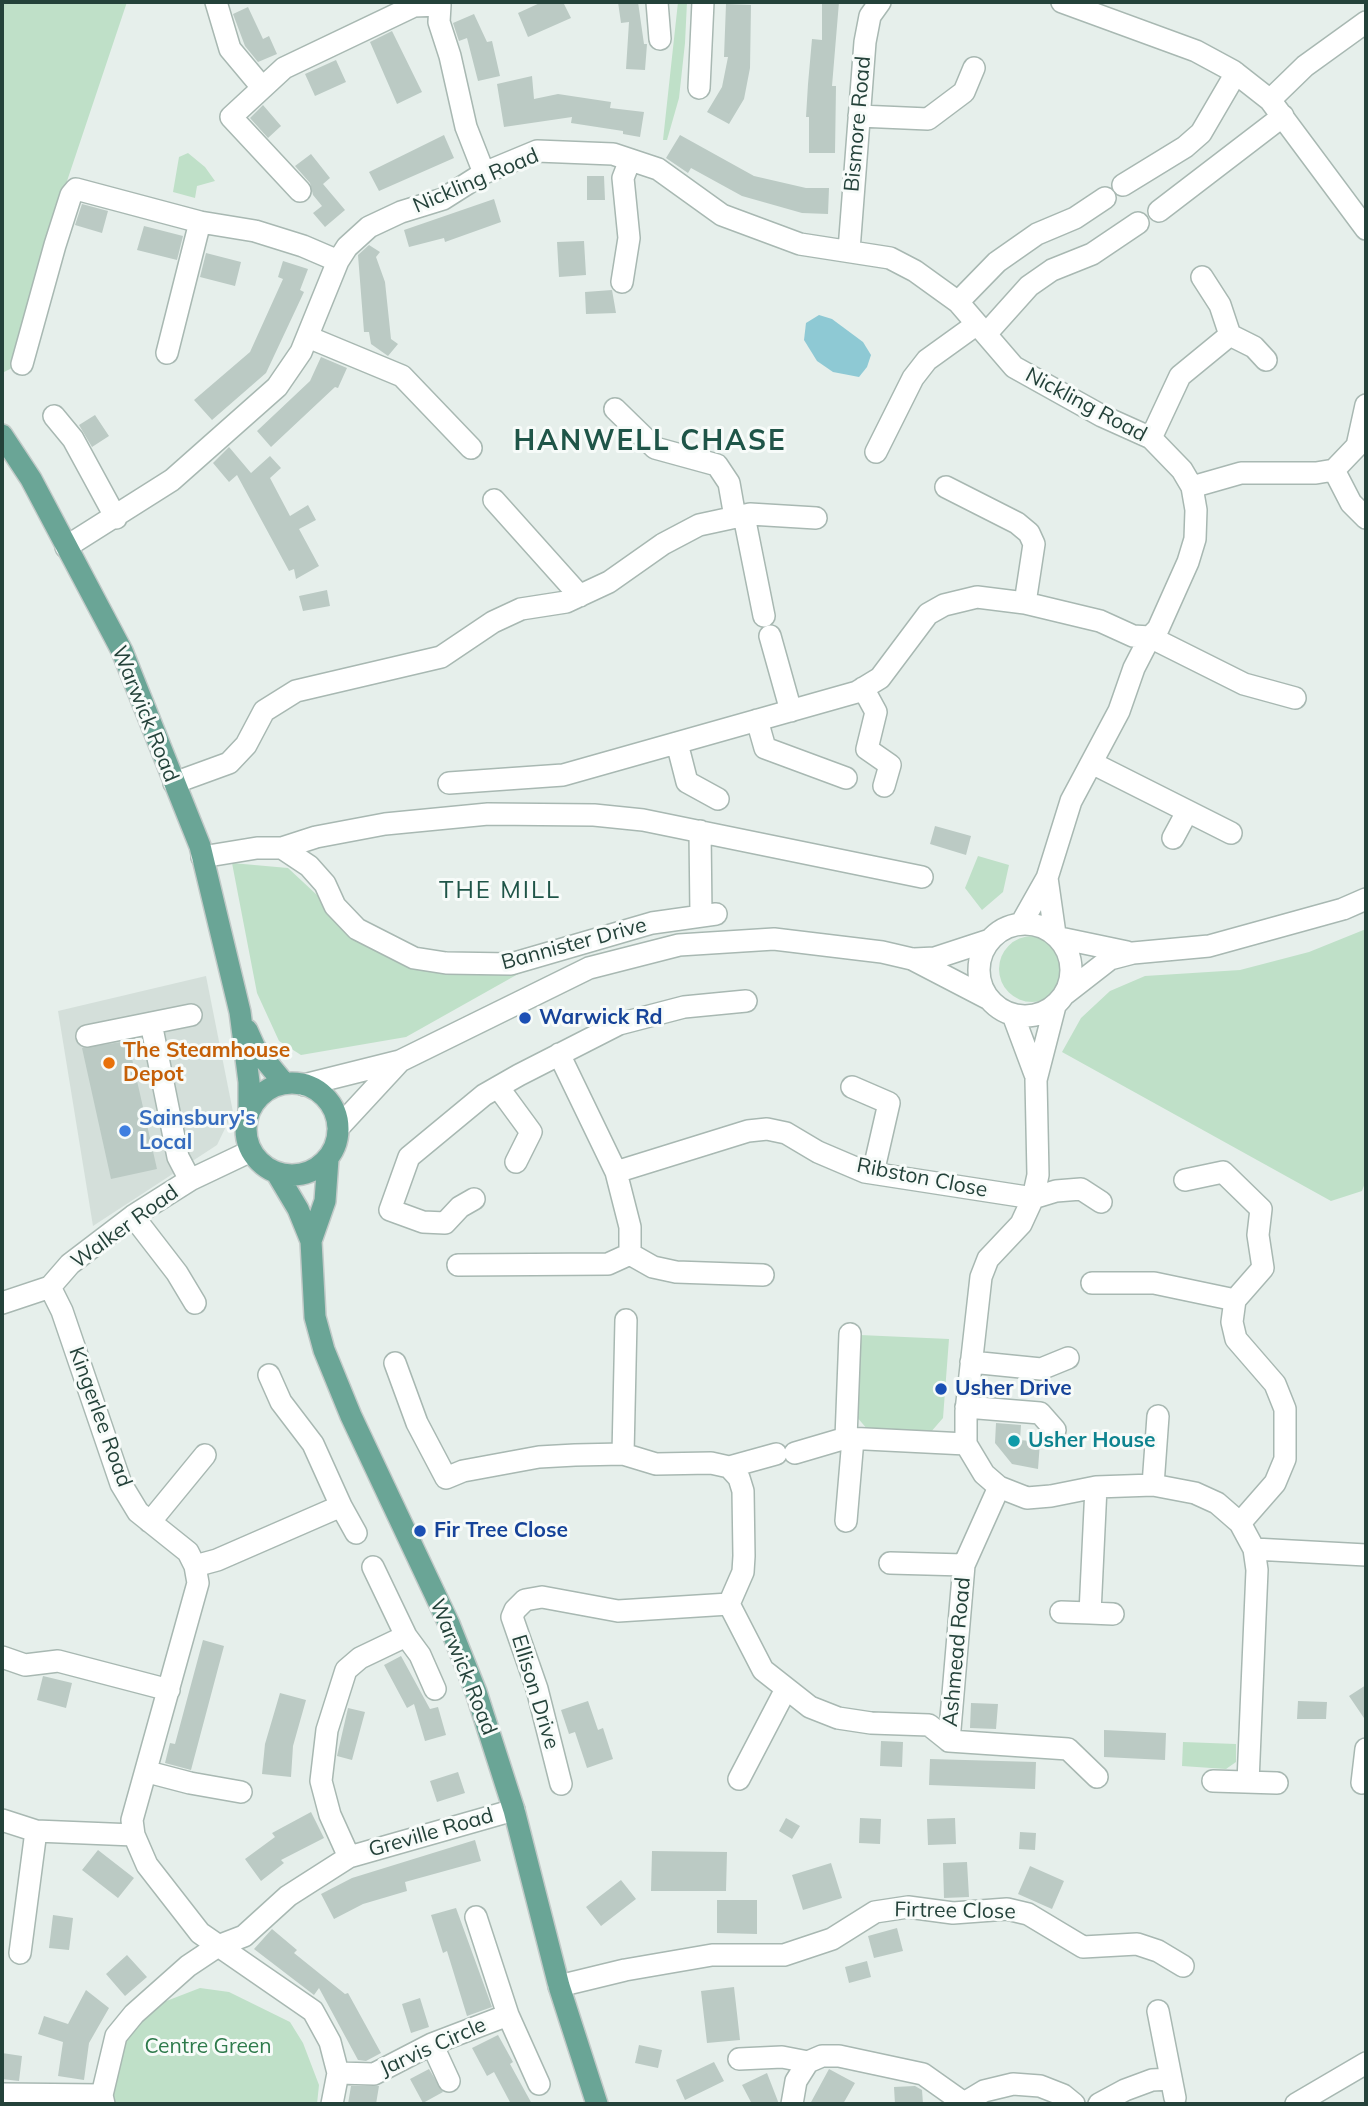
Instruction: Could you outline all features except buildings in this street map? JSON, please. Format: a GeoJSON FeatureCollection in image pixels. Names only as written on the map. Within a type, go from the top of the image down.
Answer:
{"type":"FeatureCollection","features":[{"type":"Feature","properties":{"kind":"main road","name":"Warwick Road"},"geometry":{"type":"LineString","coordinates":[[2,435],[30,479],[121,651],[202,857],[240,1012],[249,1083],[249,1112]]}},
{"type":"Feature","properties":{"kind":"main road","name":"Warwick Road"},"geometry":{"type":"LineString","coordinates":[[240,1012],[255,1048],[294,1084]]}},
{"type":"Feature","properties":{"kind":"main road"},"geometry":{"type":"LineString","coordinates":[[294,1084],[328,1101],[338,1128],[333,1150],[328,1159],[304,1174],[276,1172],[266,1167],[251,1151],[246,1125],[249,1112],[267,1090],[294,1084]]}},
{"type":"Feature","properties":{"kind":"main road","name":"Warwick Road"},"geometry":{"type":"LineString","coordinates":[[311,1241],[325,1202],[328,1159]]}},
{"type":"Feature","properties":{"kind":"main road","name":"Warwick Road"},"geometry":{"type":"LineString","coordinates":[[276,1172],[298,1209],[311,1241],[315,1317],[324,1350],[351,1416],[449,1624],[476,1692],[514,1810],[559,1986],[597,2104]]}},
{"type":"Feature","properties":{"kind":"street"},"geometry":{"type":"LineString","coordinates":[[216,2],[230,49],[261,86]]}},
{"type":"Feature","properties":{"kind":"street"},"geometry":{"type":"LineString","coordinates":[[657,2],[660,39]]}},
{"type":"Feature","properties":{"kind":"street"},"geometry":{"type":"LineString","coordinates":[[699,88],[703,2]]}},
{"type":"Feature","properties":{"kind":"street","name":"Bismore Road"},"geometry":{"type":"LineString","coordinates":[[849,250],[865,42],[870,16],[880,2]]}},
{"type":"Feature","properties":{"kind":"street"},"geometry":{"type":"LineString","coordinates":[[1062,2],[1118,12],[1236,73],[1277,108],[1366,229]]}},
{"type":"Feature","properties":{"kind":"street"},"geometry":{"type":"LineString","coordinates":[[300,191],[231,117],[261,86],[284,68],[414,6],[446,3],[439,22],[450,56],[466,127],[484,173]]}},
{"type":"Feature","properties":{"kind":"street"},"geometry":{"type":"LineString","coordinates":[[1159,211],[1277,108],[1305,66],[1366,22]]}},
{"type":"Feature","properties":{"kind":"street"},"geometry":{"type":"LineString","coordinates":[[859,116],[928,119],[964,92],[974,68]]}},
{"type":"Feature","properties":{"kind":"street"},"geometry":{"type":"LineString","coordinates":[[1123,185],[1185,147],[1201,133],[1236,73]]}},
{"type":"Feature","properties":{"kind":"street","name":"Nickling Road"},"geometry":{"type":"LineString","coordinates":[[66,547],[116,519],[172,481],[277,387],[308,337],[338,261],[347,247],[369,227],[401,212],[443,199],[484,173],[537,151],[613,155],[630,160],[657,169],[722,215],[800,244],[890,258],[915,271],[958,302],[1014,367],[1102,416],[1151,438],[1182,470],[1192,487]]}},
{"type":"Feature","properties":{"kind":"street"},"geometry":{"type":"LineString","coordinates":[[622,282],[629,238],[623,178],[630,160]]}},
{"type":"Feature","properties":{"kind":"street"},"geometry":{"type":"LineString","coordinates":[[22,364],[55,245],[71,195],[76,189],[200,222],[255,231],[338,261]]}},
{"type":"Feature","properties":{"kind":"street"},"geometry":{"type":"LineString","coordinates":[[958,302],[997,262],[1037,234],[1075,218],[1105,198]]}},
{"type":"Feature","properties":{"kind":"street"},"geometry":{"type":"LineString","coordinates":[[167,353],[200,222]]}},
{"type":"Feature","properties":{"kind":"street"},"geometry":{"type":"LineString","coordinates":[[876,452],[913,378],[927,360],[981,329],[1052,270],[1092,254],[1138,223]]}},
{"type":"Feature","properties":{"kind":"street"},"geometry":{"type":"LineString","coordinates":[[1202,277],[1220,305],[1230,335],[1254,347],[1266,360]]}},
{"type":"Feature","properties":{"kind":"street"},"geometry":{"type":"LineString","coordinates":[[1151,438],[1180,376],[1230,335]]}},
{"type":"Feature","properties":{"kind":"street"},"geometry":{"type":"LineString","coordinates":[[308,337],[402,376],[471,448]]}},
{"type":"Feature","properties":{"kind":"street"},"geometry":{"type":"LineString","coordinates":[[1021,924],[1047,878],[1071,801],[1119,710],[1134,668],[1150,637],[1158,629],[1188,562],[1195,538],[1196,510],[1192,487],[1241,472],[1316,473],[1334,470],[1357,446],[1366,405]]}},
{"type":"Feature","properties":{"kind":"street"},"geometry":{"type":"LineString","coordinates":[[615,409],[655,448],[717,465],[729,483],[791,710]]}},
{"type":"Feature","properties":{"kind":"street"},"geometry":{"type":"LineString","coordinates":[[54,416],[73,439],[116,519]]}},
{"type":"Feature","properties":{"kind":"street"},"geometry":{"type":"LineString","coordinates":[[1334,470],[1351,502],[1366,517]]}},
{"type":"Feature","properties":{"kind":"street"},"geometry":{"type":"LineString","coordinates":[[946,487],[1017,523],[1029,533],[1034,544],[1025,603]]}},
{"type":"Feature","properties":{"kind":"street"},"geometry":{"type":"LineString","coordinates":[[494,500],[580,596]]}},
{"type":"Feature","properties":{"kind":"street"},"geometry":{"type":"LineString","coordinates":[[174,783],[229,763],[246,745],[264,712],[296,691],[441,657],[493,622],[521,609],[566,602],[609,582],[663,544],[699,526],[740,517],[816,519]]}},
{"type":"Feature","properties":{"kind":"street"},"geometry":{"type":"LineString","coordinates":[[449,783],[563,775],[863,688],[880,678],[928,614],[944,605],[977,597],[1025,603],[1100,621],[1133,636],[1150,637],[1244,684],[1295,698]]}},
{"type":"Feature","properties":{"kind":"street"},"geometry":{"type":"LineString","coordinates":[[863,688],[876,712],[867,749],[890,765],[884,786]]}},
{"type":"Feature","properties":{"kind":"street"},"geometry":{"type":"LineString","coordinates":[[757,720],[765,748],[846,778]]}},
{"type":"Feature","properties":{"kind":"street"},"geometry":{"type":"LineString","coordinates":[[677,743],[687,782],[718,799]]}},
{"type":"Feature","properties":{"kind":"street"},"geometry":{"type":"LineString","coordinates":[[1092,763],[1231,833]]}},
{"type":"Feature","properties":{"kind":"street"},"geometry":{"type":"LineString","coordinates":[[1173,838],[1187,812]]}},
{"type":"Feature","properties":{"kind":"street"},"geometry":{"type":"LineString","coordinates":[[202,857],[257,848],[282,848],[316,836],[385,824],[488,814],[594,815],[700,831],[922,877]]}},
{"type":"Feature","properties":{"kind":"street","name":"Bannister Drive"},"geometry":{"type":"LineString","coordinates":[[282,848],[309,866],[325,884],[335,906],[357,929],[414,958],[446,964],[511,964],[652,923],[708,915],[700,831]]}},
{"type":"Feature","properties":{"kind":"street"},"geometry":{"type":"LineString","coordinates":[[1047,878],[1057,936],[1070,956],[1072,969],[1036,1080],[1038,1175],[1033,1198],[1021,1223],[988,1259],[981,1277],[966,1407],[966,1444],[984,1474],[999,1487],[1027,1497],[1051,1496],[1096,1487],[1153,1485],[1195,1493],[1217,1503],[1240,1523],[1254,1549],[1257,1570],[1248,1782]]}},
{"type":"Feature","properties":{"kind":"street"},"geometry":{"type":"LineString","coordinates":[[912,959],[989,999],[1013,1015],[1042,1014],[1110,959],[1133,953],[1209,946],[1319,916],[1366,899]]}},
{"type":"Feature","properties":{"kind":"street"},"geometry":{"type":"LineString","coordinates":[[989,999],[979,970],[984,949],[1003,929],[1021,924],[1040,926],[1057,936],[1133,953]]}},
{"type":"Feature","properties":{"kind":"street"},"geometry":{"type":"LineString","coordinates":[[294,1084],[400,1061],[589,968],[667,948],[774,939],[818,942],[912,959],[935,958],[990,940]]}},
{"type":"Feature","properties":{"kind":"street"},"geometry":{"type":"LineString","coordinates":[[474,1199],[460,1207],[445,1223],[423,1222],[390,1210],[410,1157],[448,1123],[498,1087],[620,1024],[684,1007],[746,1001]]}},
{"type":"Feature","properties":{"kind":"street"},"geometry":{"type":"LineString","coordinates":[[86,1036],[191,1014]]}},
{"type":"Feature","properties":{"kind":"street"},"geometry":{"type":"LineString","coordinates":[[1013,1015],[1036,1080]]}},
{"type":"Feature","properties":{"kind":"street"},"geometry":{"type":"LineString","coordinates":[[151,1023],[178,1157],[190,1180]]}},
{"type":"Feature","properties":{"kind":"street"},"geometry":{"type":"LineString","coordinates":[[559,1054],[616,1171],[630,1227],[630,1254]]}},
{"type":"Feature","properties":{"kind":"street"},"geometry":{"type":"LineString","coordinates":[[338,1128],[400,1061]]}},
{"type":"Feature","properties":{"kind":"street"},"geometry":{"type":"LineString","coordinates":[[498,1087],[531,1132],[516,1162]]}},
{"type":"Feature","properties":{"kind":"street"},"geometry":{"type":"LineString","coordinates":[[852,1087],[889,1103],[873,1173]]}},
{"type":"Feature","properties":{"kind":"street","name":"Ribston Close"},"geometry":{"type":"LineString","coordinates":[[616,1171],[748,1131],[767,1129],[786,1133],[818,1152],[873,1173],[1033,1198]]}},
{"type":"Feature","properties":{"kind":"street","name":"Walker Road"},"geometry":{"type":"LineString","coordinates":[[2,1303],[50,1287],[70,1264],[133,1216],[190,1180],[251,1151]]}},
{"type":"Feature","properties":{"kind":"street"},"geometry":{"type":"LineString","coordinates":[[1185,1180],[1223,1171],[1261,1209],[1258,1235],[1263,1268],[1235,1300],[1231,1322],[1236,1339],[1275,1384],[1285,1409],[1285,1459],[1275,1483],[1240,1523]]}},
{"type":"Feature","properties":{"kind":"street"},"geometry":{"type":"LineString","coordinates":[[1033,1198],[1056,1191],[1081,1189],[1101,1202]]}},
{"type":"Feature","properties":{"kind":"street"},"geometry":{"type":"LineString","coordinates":[[133,1216],[177,1273],[195,1303]]}},
{"type":"Feature","properties":{"kind":"street"},"geometry":{"type":"LineString","coordinates":[[458,1265],[608,1264],[630,1254]]}},
{"type":"Feature","properties":{"kind":"street"},"geometry":{"type":"LineString","coordinates":[[630,1254],[653,1267],[676,1272],[763,1275]]}},
{"type":"Feature","properties":{"kind":"street"},"geometry":{"type":"LineString","coordinates":[[1092,1283],[1154,1283],[1235,1300]]}},
{"type":"Feature","properties":{"kind":"street","name":"Kingerlee Road"},"geometry":{"type":"LineString","coordinates":[[50,1287],[62,1311],[121,1484],[138,1512],[188,1552],[195,1566]]}},
{"type":"Feature","properties":{"kind":"street"},"geometry":{"type":"LineString","coordinates":[[623,1454],[626,1320]]}},
{"type":"Feature","properties":{"kind":"street"},"geometry":{"type":"LineString","coordinates":[[846,1521],[850,1438],[850,1334]]}},
{"type":"Feature","properties":{"kind":"street"},"geometry":{"type":"LineString","coordinates":[[971,1362],[1041,1369],[1068,1359]]}},
{"type":"Feature","properties":{"kind":"street"},"geometry":{"type":"LineString","coordinates":[[395,1363],[417,1423],[446,1478],[463,1471],[539,1457],[623,1454],[656,1464],[711,1463],[729,1467],[850,1438],[966,1444]]}},
{"type":"Feature","properties":{"kind":"street"},"geometry":{"type":"LineString","coordinates":[[269,1375],[281,1402],[313,1444],[356,1533]]}},
{"type":"Feature","properties":{"kind":"street"},"geometry":{"type":"LineString","coordinates":[[966,1407],[1040,1413],[1055,1430]]}},
{"type":"Feature","properties":{"kind":"street"},"geometry":{"type":"LineString","coordinates":[[1153,1485],[1158,1416]]}},
{"type":"Feature","properties":{"kind":"street"},"geometry":{"type":"LineString","coordinates":[[150,1522],[205,1455]]}},
{"type":"Feature","properties":{"kind":"street"},"geometry":{"type":"LineString","coordinates":[[729,1467],[739,1478],[743,1490],[744,1556],[743,1572],[729,1604]]}},
{"type":"Feature","properties":{"kind":"street","name":"Ashmead Road"},"geometry":{"type":"LineString","coordinates":[[949,1741],[964,1566],[999,1487]]}},
{"type":"Feature","properties":{"kind":"street"},"geometry":{"type":"LineString","coordinates":[[1090,1613],[1096,1487]]}},
{"type":"Feature","properties":{"kind":"street"},"geometry":{"type":"LineString","coordinates":[[332,2104],[338,2073],[330,2042],[313,2011],[200,1933],[147,1865],[134,1835],[132,1820],[148,1772],[198,1583],[195,1566],[217,1560],[341,1506]]}},
{"type":"Feature","properties":{"kind":"street"},"geometry":{"type":"LineString","coordinates":[[1254,1549],[1366,1555]]}},
{"type":"Feature","properties":{"kind":"street"},"geometry":{"type":"LineString","coordinates":[[890,1563],[964,1566]]}},
{"type":"Feature","properties":{"kind":"street"},"geometry":{"type":"LineString","coordinates":[[373,1567],[406,1636],[421,1655],[435,1689]]}},
{"type":"Feature","properties":{"kind":"street","name":"Ellison Drive"},"geometry":{"type":"LineString","coordinates":[[561,1784],[537,1689],[512,1617],[515,1609],[525,1600],[542,1597],[618,1611],[729,1604]]}},
{"type":"Feature","properties":{"kind":"street","name":"Ashmead Road"},"geometry":{"type":"LineString","coordinates":[[729,1604],[762,1670],[810,1707],[838,1718],[929,1725],[949,1741],[1068,1749],[1097,1777]]}},
{"type":"Feature","properties":{"kind":"street"},"geometry":{"type":"LineString","coordinates":[[1062,1612],[1113,1614]]}},
{"type":"Feature","properties":{"kind":"street","name":"Greville Road"},"geometry":{"type":"LineString","coordinates":[[349,1857],[330,1815],[321,1780],[327,1730],[346,1670],[360,1658],[406,1636]]}},
{"type":"Feature","properties":{"kind":"street"},"geometry":{"type":"LineString","coordinates":[[2,1657],[25,1665],[58,1661],[169,1690]]}},
{"type":"Feature","properties":{"kind":"street"},"geometry":{"type":"LineString","coordinates":[[739,1779],[786,1689]]}},
{"type":"Feature","properties":{"kind":"street"},"geometry":{"type":"LineString","coordinates":[[1362,1783],[1366,1749]]}},
{"type":"Feature","properties":{"kind":"street"},"geometry":{"type":"LineString","coordinates":[[148,1772],[241,1792]]}},
{"type":"Feature","properties":{"kind":"street"},"geometry":{"type":"LineString","coordinates":[[1213,1782],[1276,1783]]}},
{"type":"Feature","properties":{"kind":"street","name":"Greville Road"},"geometry":{"type":"LineString","coordinates":[[218,1946],[244,1936],[288,1896],[349,1857],[514,1810]]}},
{"type":"Feature","properties":{"kind":"street"},"geometry":{"type":"LineString","coordinates":[[2,1820],[36,1831],[134,1835]]}},
{"type":"Feature","properties":{"kind":"street"},"geometry":{"type":"LineString","coordinates":[[20,1953],[36,1831]]}},
{"type":"Feature","properties":{"kind":"street","name":"Firtree Close"},"geometry":{"type":"LineString","coordinates":[[559,1986],[625,1970],[712,1955],[784,1955],[831,1939],[875,1912],[908,1907],[953,1913],[1007,1909],[1028,1914],[1083,1947],[1137,1944],[1158,1951],[1183,1966]]}},
{"type":"Feature","properties":{"kind":"street","name":"Jarvis Circle"},"geometry":{"type":"LineString","coordinates":[[338,2073],[374,2074],[432,2044],[508,2015],[476,1917]]}},
{"type":"Feature","properties":{"kind":"street"},"geometry":{"type":"LineString","coordinates":[[2,2094],[103,2099],[116,2036],[134,2014],[188,1966],[218,1946]]}},
{"type":"Feature","properties":{"kind":"street"},"geometry":{"type":"LineString","coordinates":[[1099,2104],[1134,2087],[1173,2088],[1158,2011]]}},
{"type":"Feature","properties":{"kind":"street"},"geometry":{"type":"LineString","coordinates":[[508,2015],[539,2084]]}},
{"type":"Feature","properties":{"kind":"street"},"geometry":{"type":"LineString","coordinates":[[432,2044],[449,2081]]}},
{"type":"Feature","properties":{"kind":"street"},"geometry":{"type":"LineString","coordinates":[[739,2059],[782,2057],[807,2062],[822,2056],[839,2056],[923,2074],[965,2104],[984,2091],[1013,2084],[1040,2086],[1063,2095],[1074,2104]]}},
{"type":"Feature","properties":{"kind":"street"},"geometry":{"type":"LineString","coordinates":[[792,2104],[796,2081],[807,2062]]}},
{"type":"Feature","properties":{"kind":"street"},"geometry":{"type":"LineString","coordinates":[[1296,2104],[1366,2063]]}},
{"type":"Feature","properties":{"kind":"shaded area"},"geometry":{"type":"Polygon","coordinates":[[[206,976],[233,1112],[217,1145],[93,1226],[58,1011],[206,976]]]}},
{"type":"Feature","properties":{"kind":"green space"},"geometry":{"type":"Polygon","coordinates":[[[2,2],[127,2],[63,193],[12,368],[2,373],[2,2]]]}},
{"type":"Feature","properties":{"kind":"green space"},"geometry":{"type":"Polygon","coordinates":[[[678,2],[687,2],[685,43],[679,98],[667,140],[663,140],[678,2]]]}},
{"type":"Feature","properties":{"kind":"green space"},"geometry":{"type":"Polygon","coordinates":[[[188,153],[205,167],[215,181],[197,186],[195,198],[173,192],[179,157],[188,153]]]}},
{"type":"Feature","properties":{"kind":"green space"},"geometry":{"type":"Polygon","coordinates":[[[978,856],[1009,865],[1003,892],[982,910],[965,888],[978,856]]]}},
{"type":"Feature","properties":{"kind":"green space"},"geometry":{"type":"Polygon","coordinates":[[[232,863],[288,868],[374,948],[527,969],[406,1037],[301,1055],[279,1041],[257,993],[232,863]]]}},
{"type":"Feature","properties":{"kind":"green space"},"geometry":{"type":"Polygon","coordinates":[[[1366,929],[1366,1180],[1362,1191],[1331,1201],[1062,1052],[1081,1018],[1110,991],[1145,976],[1240,970],[1309,952],[1366,929]]]}},
{"type":"Feature","properties":{"kind":"green space"},"geometry":{"type":"Polygon","coordinates":[[[1032,936],[1045,938],[1055,946],[1063,956],[1063,982],[1055,992],[1045,1000],[1032,1002],[1019,1000],[1009,992],[1001,982],[999,969],[1001,956],[1009,946],[1019,938],[1032,936]]]}},
{"type":"Feature","properties":{"kind":"green space"},"geometry":{"type":"Polygon","coordinates":[[[860,1335],[949,1339],[943,1418],[930,1433],[868,1430],[856,1416],[860,1335]]]}},
{"type":"Feature","properties":{"kind":"green space"},"geometry":{"type":"Polygon","coordinates":[[[1183,1742],[1236,1744],[1236,1762],[1226,1769],[1182,1766],[1183,1742]]]}},
{"type":"Feature","properties":{"kind":"green space","name":"Centre Green"},"geometry":{"type":"Polygon","coordinates":[[[200,1988],[229,1992],[290,2022],[303,2043],[319,2085],[317,2104],[110,2104],[116,2050],[156,2005],[200,1988]]]}},
{"type":"Feature","properties":{"kind":"water"},"geometry":{"type":"Polygon","coordinates":[[[819,315],[832,319],[863,342],[871,355],[867,367],[859,377],[833,372],[817,361],[804,340],[806,323],[819,315]]]}},
{"type":"Feature","properties":{"kind":"place","name":"Warwick Rd"},"geometry":{"type":"Point","coordinates":[525,1018]}},
{"type":"Feature","properties":{"kind":"place","name":"The Steamhouse Depot"},"geometry":{"type":"Point","coordinates":[109,1063]}},
{"type":"Feature","properties":{"kind":"place","name":"Sainsbury's Local"},"geometry":{"type":"Point","coordinates":[125,1131]}},
{"type":"Feature","properties":{"kind":"place","name":"Usher Drive"},"geometry":{"type":"Point","coordinates":[941,1389]}},
{"type":"Feature","properties":{"kind":"place","name":"Usher House"},"geometry":{"type":"Point","coordinates":[1014,1441]}},
{"type":"Feature","properties":{"kind":"place","name":"Fir Tree Close"},"geometry":{"type":"Point","coordinates":[420,1531]}},
{"type":"Feature","properties":{"kind":"district","name":"HANWELL CHASE"},"geometry":{"type":"Point","coordinates":[650,442]}},
{"type":"Feature","properties":{"kind":"district","name":"THE MILL"},"geometry":{"type":"Point","coordinates":[500,891]}}]}
